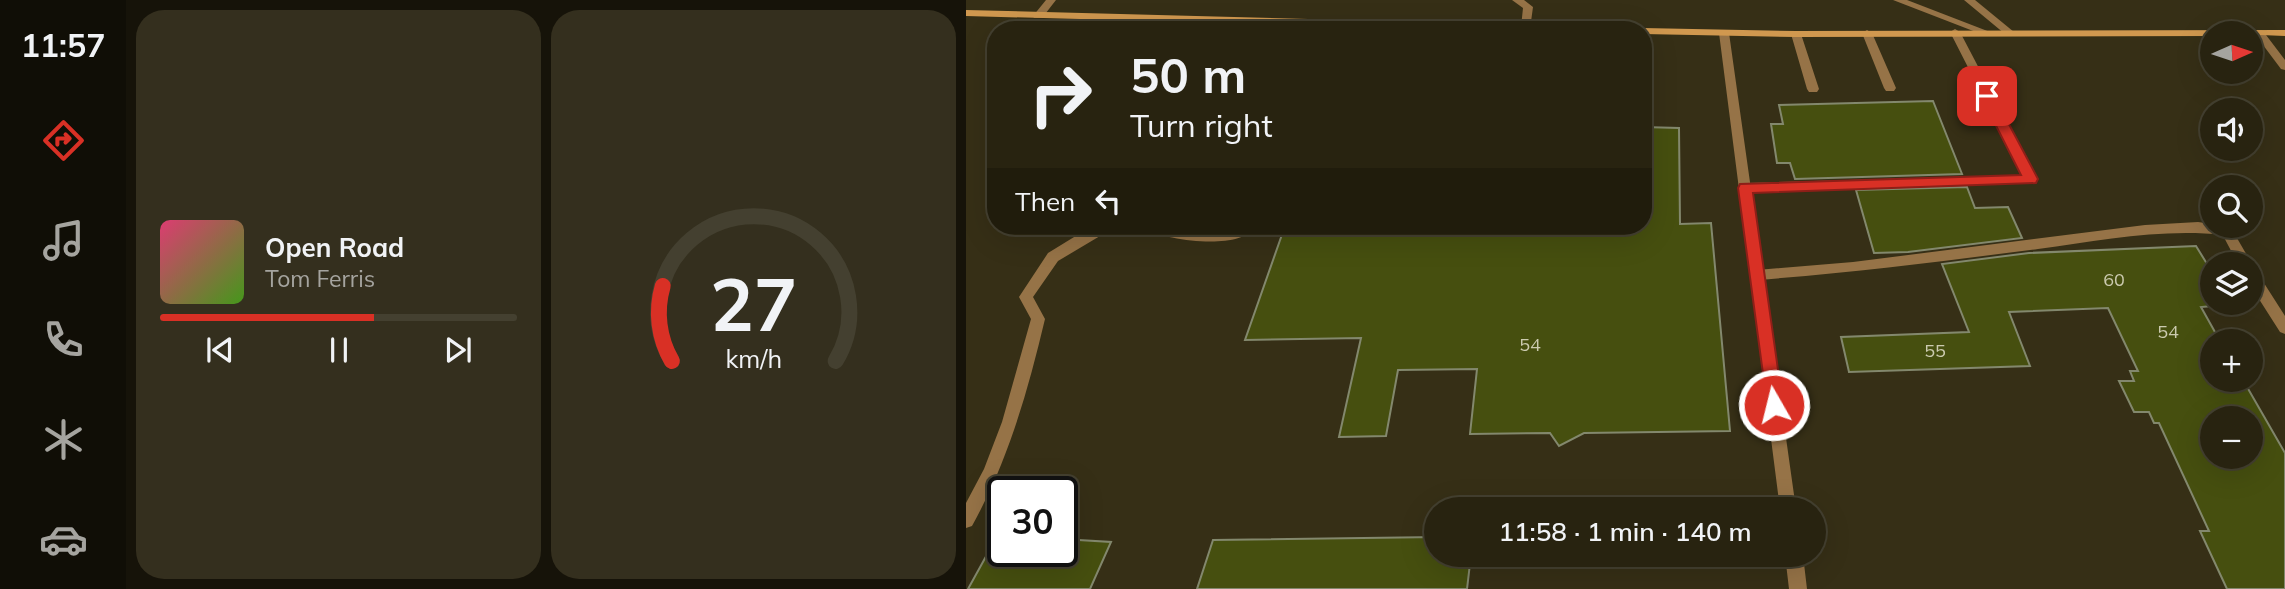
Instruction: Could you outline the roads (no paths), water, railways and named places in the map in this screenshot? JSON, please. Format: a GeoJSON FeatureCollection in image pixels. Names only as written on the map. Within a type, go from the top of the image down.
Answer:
{"type":"FeatureCollection","features":[{"type":"Feature","properties":{"kind":"street"},"geometry":{"type":"LineString","coordinates":[[1038,16],[1051,0]]}},
{"type":"Feature","properties":{"kind":"street"},"geometry":{"type":"LineString","coordinates":[[1517,0],[1528,7],[1527,21]]}},
{"type":"Feature","properties":{"kind":"street"},"geometry":{"type":"LineString","coordinates":[[1898,0],[1985,32]]}},
{"type":"Feature","properties":{"kind":"street"},"geometry":{"type":"LineString","coordinates":[[1969,0],[2009,32]]}},
{"type":"Feature","properties":{"kind":"street"},"geometry":{"type":"LineString","coordinates":[[966,13],[1142,21]]}},
{"type":"Feature","properties":{"kind":"street"},"geometry":{"type":"LineString","coordinates":[[1652,31],[1796,34],[2200,33]]}},
{"type":"Feature","properties":{"kind":"street"},"geometry":{"type":"LineString","coordinates":[[1745,188],[2031,179],[1955,32]]}},
{"type":"Feature","properties":{"kind":"street"},"geometry":{"type":"LineString","coordinates":[[1724,33],[1786,497]]}},
{"type":"Feature","properties":{"kind":"street"},"geometry":{"type":"LineString","coordinates":[[1867,33],[1889,89]]}},
{"type":"Feature","properties":{"kind":"street"},"geometry":{"type":"LineString","coordinates":[[2263,33],[2285,33]]}},
{"type":"Feature","properties":{"kind":"street"},"geometry":{"type":"LineString","coordinates":[[1796,34],[1813,89]]}},
{"type":"Feature","properties":{"kind":"street"},"geometry":{"type":"LineString","coordinates":[[2263,38],[2285,67]]}},
{"type":"Feature","properties":{"kind":"street"},"geometry":{"type":"LineString","coordinates":[[1757,275],[1865,266],[2145,230],[2200,227]]}},
{"type":"Feature","properties":{"kind":"street"},"geometry":{"type":"LineString","coordinates":[[966,520],[979,498],[1022,383],[1038,319],[1026,297],[1053,257],[1090,235]]}},
{"type":"Feature","properties":{"kind":"street"},"geometry":{"type":"LineString","coordinates":[[1204,235],[1230,235]]}},
{"type":"Feature","properties":{"kind":"street"},"geometry":{"type":"LineString","coordinates":[[2263,293],[2285,328]]}},
{"type":"Feature","properties":{"kind":"street"},"geometry":{"type":"LineString","coordinates":[[1795,567],[1798,589]]}}]}
